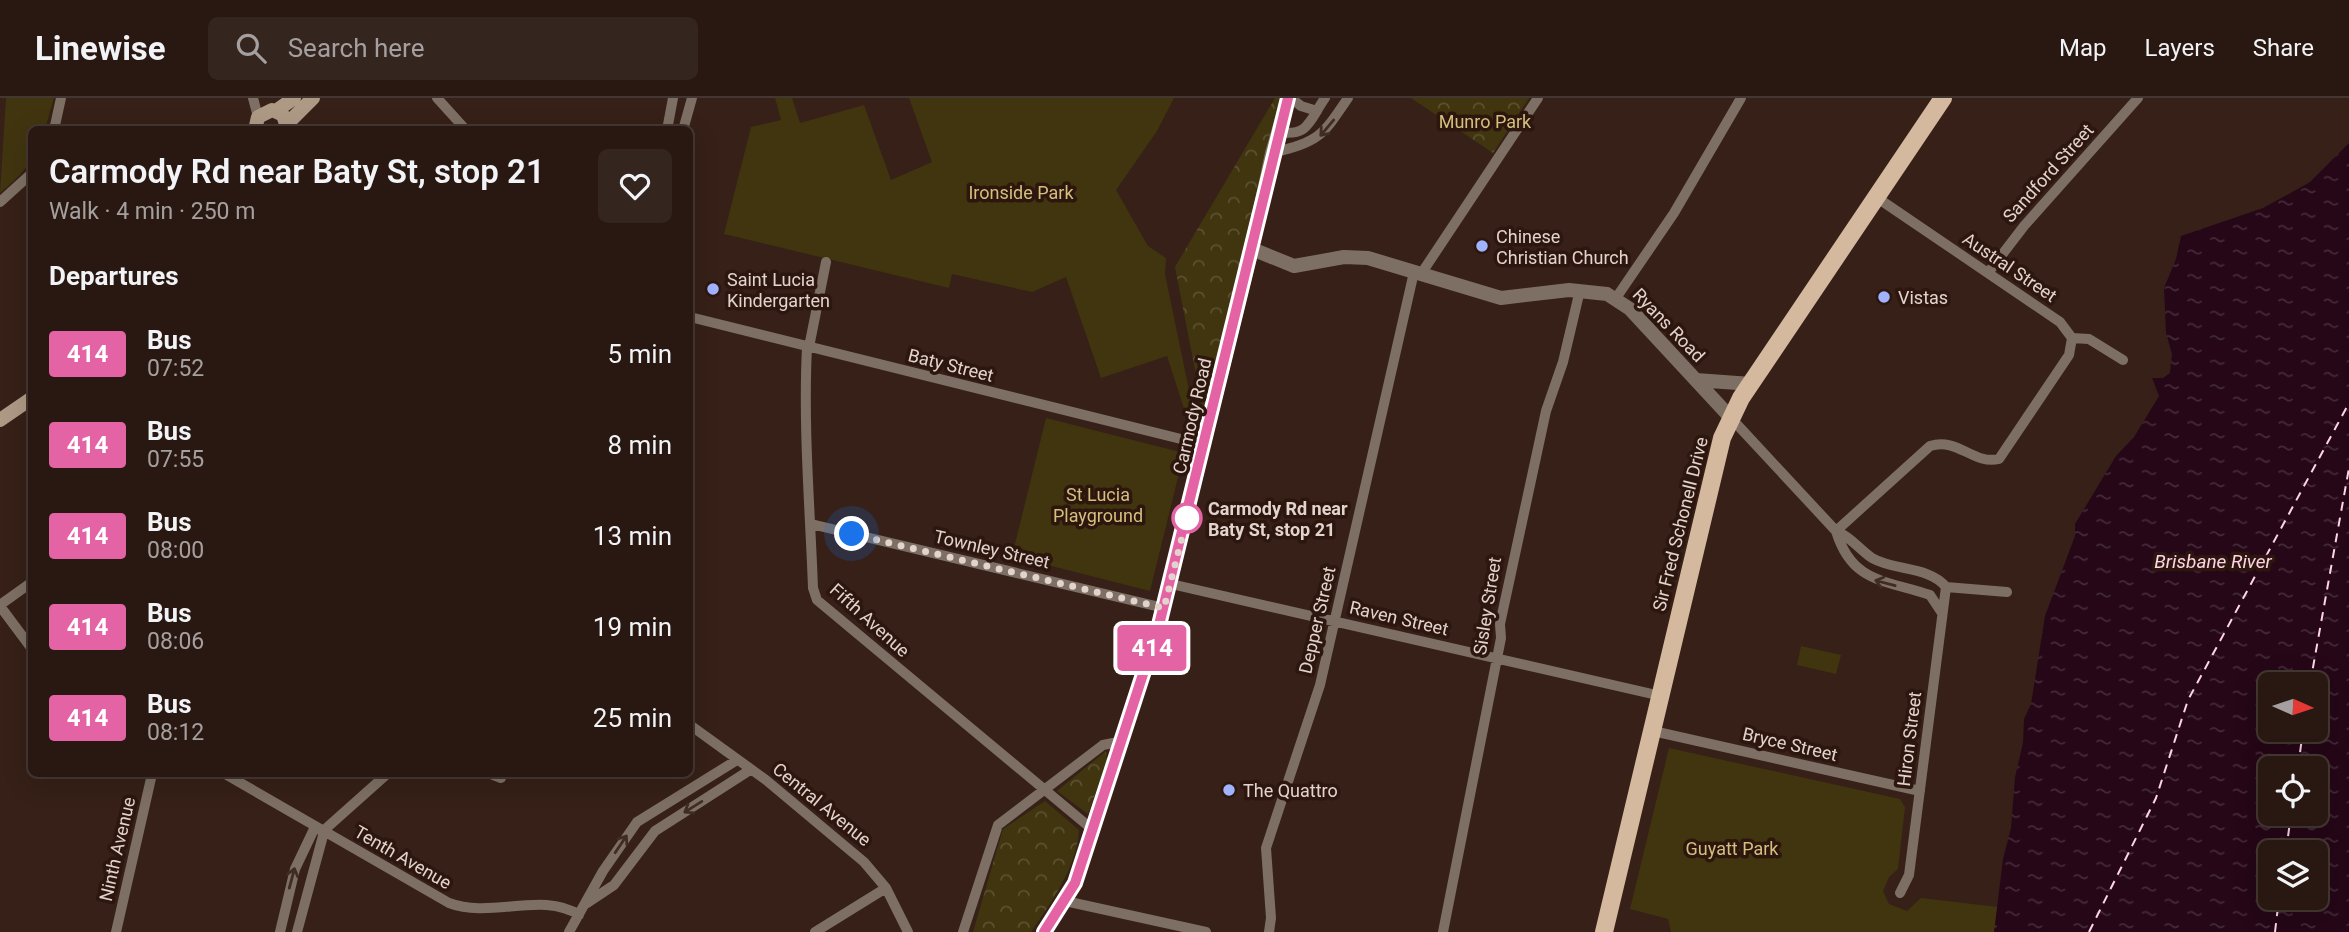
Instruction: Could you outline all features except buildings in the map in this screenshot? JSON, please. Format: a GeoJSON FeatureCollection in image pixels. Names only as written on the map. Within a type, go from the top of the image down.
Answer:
{"type":"FeatureCollection","features":[{"type":"Feature","properties":{"kind":"main road"},"geometry":{"type":"LineString","coordinates":[[265,113],[294,98]]}},
{"type":"Feature","properties":{"kind":"main road"},"geometry":{"type":"LineString","coordinates":[[265,113],[288,126],[313,98]]}},
{"type":"Feature","properties":{"kind":"main road","name":"Sir Fred Schonell Drive"},"geometry":{"type":"LineString","coordinates":[[1604,932],[1721,439],[1751,384],[1943,98]]}},
{"type":"Feature","properties":{"kind":"main road"},"geometry":{"type":"LineString","coordinates":[[6,416],[28,397]]}},
{"type":"Feature","properties":{"kind":"main road"},"geometry":{"type":"LineString","coordinates":[[6,416],[28,401]]}},
{"type":"Feature","properties":{"kind":"street"},"geometry":{"type":"LineString","coordinates":[[55,126],[61,98]]}},
{"type":"Feature","properties":{"kind":"street"},"geometry":{"type":"LineString","coordinates":[[253,98],[265,113]]}},
{"type":"Feature","properties":{"kind":"street"},"geometry":{"type":"LineString","coordinates":[[437,98],[462,126]]}},
{"type":"Feature","properties":{"kind":"street"},"geometry":{"type":"LineString","coordinates":[[668,126],[673,98]]}},
{"type":"Feature","properties":{"kind":"street"},"geometry":{"type":"LineString","coordinates":[[684,126],[692,98]]}},
{"type":"Feature","properties":{"kind":"street"},"geometry":{"type":"LineString","coordinates":[[1290,98],[1301,106],[1317,111]]}},
{"type":"Feature","properties":{"kind":"street","name":"Carmody Road"},"geometry":{"type":"LineString","coordinates":[[1044,932],[1075,883],[1164,608],[1252,249],[1272,153],[1290,98]]}},
{"type":"Feature","properties":{"kind":"street"},"geometry":{"type":"LineString","coordinates":[[1278,132],[1301,132],[1325,98]]}},
{"type":"Feature","properties":{"kind":"street"},"geometry":{"type":"LineString","coordinates":[[1272,153],[1295,149],[1317,138],[1348,98]]}},
{"type":"Feature","properties":{"kind":"street"},"geometry":{"type":"LineString","coordinates":[[1418,273],[1538,98]]}},
{"type":"Feature","properties":{"kind":"street"},"geometry":{"type":"LineString","coordinates":[[1616,298],[1674,213],[1741,98]]}},
{"type":"Feature","properties":{"kind":"street","name":"Sandford Street"},"geometry":{"type":"LineString","coordinates":[[1988,273],[2024,226],[2138,98]]}},
{"type":"Feature","properties":{"kind":"street"},"geometry":{"type":"LineString","coordinates":[[0,202],[28,177]]}},
{"type":"Feature","properties":{"kind":"street","name":"Austral Street"},"geometry":{"type":"LineString","coordinates":[[1877,197],[2060,322],[2071,338],[2089,340],[2123,360]]}},
{"type":"Feature","properties":{"kind":"street","name":"Ryans Road"},"geometry":{"type":"LineString","coordinates":[[1252,249],[1294,266],[1353,256],[1501,298],[1580,290],[1616,298],[1630,309],[1836,531],[1852,540],[1874,559],[1932,577],[1945,587],[2007,592]]}},
{"type":"Feature","properties":{"kind":"street","name":"Fifth Avenue"},"geometry":{"type":"LineString","coordinates":[[826,262],[808,347],[805,388],[813,588],[817,600],[1044,793],[1093,831]]}},
{"type":"Feature","properties":{"kind":"street","name":"Depper Street"},"geometry":{"type":"LineString","coordinates":[[1269,932],[1271,918],[1266,848],[1320,685],[1418,273]]}},
{"type":"Feature","properties":{"kind":"street","name":"Sisley Street"},"geometry":{"type":"LineString","coordinates":[[1443,932],[1497,658],[1500,624],[1518,534],[1546,411],[1563,362],[1580,290]]}},
{"type":"Feature","properties":{"kind":"street","name":"Baty Street"},"geometry":{"type":"LineString","coordinates":[[693,318],[1205,445]]}},
{"type":"Feature","properties":{"kind":"street"},"geometry":{"type":"LineString","coordinates":[[1836,531],[1930,446],[1946,442],[1984,459],[1999,459],[2069,355],[2071,338]]}},
{"type":"Feature","properties":{"kind":"street"},"geometry":{"type":"LineString","coordinates":[[1696,380],[1751,384]]}},
{"type":"Feature","properties":{"kind":"street","name":"Townley Street"},"geometry":{"type":"LineString","coordinates":[[811,524],[1164,608]]}},
{"type":"Feature","properties":{"kind":"street","name":"Ryans Road"},"geometry":{"type":"LineString","coordinates":[[1836,531],[1843,549],[1867,576],[1930,595],[1942,613]]}},
{"type":"Feature","properties":{"kind":"street","name":"Raven Street"},"geometry":{"type":"LineString","coordinates":[[1171,583],[1661,696]]}},
{"type":"Feature","properties":{"kind":"street"},"geometry":{"type":"LineString","coordinates":[[28,585],[0,606],[28,644]]}},
{"type":"Feature","properties":{"kind":"street","name":"Hiron Street"},"geometry":{"type":"LineString","coordinates":[[1900,893],[1908,878],[1942,613],[1947,595],[1945,587]]}},
{"type":"Feature","properties":{"kind":"street","name":"Central Avenue"},"geometry":{"type":"LineString","coordinates":[[693,727],[864,862],[886,888],[908,932]]}},
{"type":"Feature","properties":{"kind":"street","name":"Bryce Street"},"geometry":{"type":"LineString","coordinates":[[1653,731],[1920,791]]}},
{"type":"Feature","properties":{"kind":"street"},"geometry":{"type":"LineString","coordinates":[[963,932],[998,825],[1044,793],[1103,745],[1123,741]]}},
{"type":"Feature","properties":{"kind":"street"},"geometry":{"type":"LineString","coordinates":[[569,932],[603,871],[637,822],[737,760]]}},
{"type":"Feature","properties":{"kind":"street"},"geometry":{"type":"LineString","coordinates":[[587,903],[614,885],[655,831],[750,770]]}},
{"type":"Feature","properties":{"kind":"street","name":"Ninth Avenue"},"geometry":{"type":"LineString","coordinates":[[116,932],[151,777]]}},
{"type":"Feature","properties":{"kind":"street","name":"Tenth Avenue"},"geometry":{"type":"LineString","coordinates":[[230,777],[457,906],[480,910],[558,905],[579,915]]}},
{"type":"Feature","properties":{"kind":"street"},"geometry":{"type":"LineString","coordinates":[[280,932],[295,869],[320,830],[383,777]]}},
{"type":"Feature","properties":{"kind":"street"},"geometry":{"type":"LineString","coordinates":[[297,932],[320,830]]}},
{"type":"Feature","properties":{"kind":"street"},"geometry":{"type":"LineString","coordinates":[[815,932],[886,888]]}},
{"type":"Feature","properties":{"kind":"street"},"geometry":{"type":"LineString","coordinates":[[1065,901],[1206,932]]}},
{"type":"Feature","properties":{"kind":"green space"},"geometry":{"type":"Polygon","coordinates":[[[6,98],[54,98],[46,126],[28,126],[26,166],[0,193],[6,98]]]}},
{"type":"Feature","properties":{"kind":"green space","name":"Ironside Park"},"geometry":{"type":"Polygon","coordinates":[[[775,98],[792,98],[800,123],[864,105],[891,180],[932,162],[909,98],[1174,98],[1157,131],[1116,190],[1148,246],[1166,258],[1165,274],[1195,419],[1188,421],[1167,356],[1101,378],[1066,277],[1032,292],[952,274],[949,288],[724,234],[751,127],[781,120],[775,98]]]}},
{"type":"Feature","properties":{"kind":"green space"},"geometry":{"type":"Polygon","coordinates":[[[1275,98],[1281,98],[1204,416],[1175,267],[1275,98]]]}},
{"type":"Feature","properties":{"kind":"green space","name":"Munro Park"},"geometry":{"type":"Polygon","coordinates":[[[1411,98],[1529,98],[1493,153],[1411,98]]]}},
{"type":"Feature","properties":{"kind":"green space","name":"St Lucia Playground"},"geometry":{"type":"Polygon","coordinates":[[[1046,418],[1184,453],[1150,591],[1012,556],[1046,418]]]}},
{"type":"Feature","properties":{"kind":"green space"},"geometry":{"type":"Polygon","coordinates":[[[1801,646],[1841,655],[1836,674],[1797,665],[1801,646]]]}},
{"type":"Feature","properties":{"kind":"green space","name":"Guyatt Park"},"geometry":{"type":"Polygon","coordinates":[[[1669,748],[1900,799],[1905,807],[1898,869],[1889,877],[1883,891],[1889,904],[1907,911],[1921,898],[1998,907],[1994,932],[1671,932],[1668,919],[1630,909],[1669,748]]]}},
{"type":"Feature","properties":{"kind":"green space"},"geometry":{"type":"Polygon","coordinates":[[[1106,751],[1107,761],[1088,814],[1057,791],[1106,751]]]}},
{"type":"Feature","properties":{"kind":"green space"},"geometry":{"type":"Polygon","coordinates":[[[1045,801],[1079,830],[1073,857],[1062,884],[1031,932],[973,932],[1003,829],[1045,801]]]}},
{"type":"Feature","properties":{"kind":"water","name":"Brisbane River"},"geometry":{"type":"Polygon","coordinates":[[[2349,143],[2349,932],[1994,932],[2003,859],[2011,828],[2015,777],[2023,743],[2024,719],[2031,704],[2045,616],[2075,536],[2075,524],[2116,456],[2134,437],[2159,396],[2152,378],[2163,378],[2170,373],[2172,354],[2166,333],[2164,288],[2176,259],[2181,236],[2263,208],[2310,182],[2349,143]]]}},
{"type":"Feature","properties":{"kind":"ferry route"},"geometry":{"type":"LineString","coordinates":[[2089,932],[2156,798],[2188,700],[2349,403]]}},
{"type":"Feature","properties":{"kind":"ferry route"},"geometry":{"type":"LineString","coordinates":[[2312,672],[2349,468]]}},
{"type":"Feature","properties":{"kind":"ferry route"},"geometry":{"type":"LineString","coordinates":[[2300,756],[2301,742]]}},
{"type":"Feature","properties":{"kind":"ferry route"},"geometry":{"type":"LineString","coordinates":[[2288,840],[2289,826]]}},
{"type":"Feature","properties":{"kind":"ferry route"},"geometry":{"type":"LineString","coordinates":[[2275,932],[2278,910]]}},
{"type":"Feature","properties":{"kind":"bus line","name":"414"},"geometry":{"type":"LineString","coordinates":[[1044,932],[1075,883],[1159,625],[1244,284],[1272,153],[1288,98]]}},
{"type":"Feature","properties":{"kind":"place","name":"Chinese Christian Church"},"geometry":{"type":"Point","coordinates":[1482,246]}},
{"type":"Feature","properties":{"kind":"place","name":"Saint Lucia Kindergarten"},"geometry":{"type":"Point","coordinates":[713,289]}},
{"type":"Feature","properties":{"kind":"place","name":"Vistas"},"geometry":{"type":"Point","coordinates":[1884,297]}},
{"type":"Feature","properties":{"kind":"place","name":"Carmody Rd near Baty St, stop 21"},"geometry":{"type":"Point","coordinates":[1187,518]}},
{"type":"Feature","properties":{"kind":"place","name":"The Quattro"},"geometry":{"type":"Point","coordinates":[1229,790]}},
{"type":"Feature","properties":{"kind":"route"},"geometry":{"type":"LineString","coordinates":[[852,534],[1164,608],[1187,518]]}}]}
